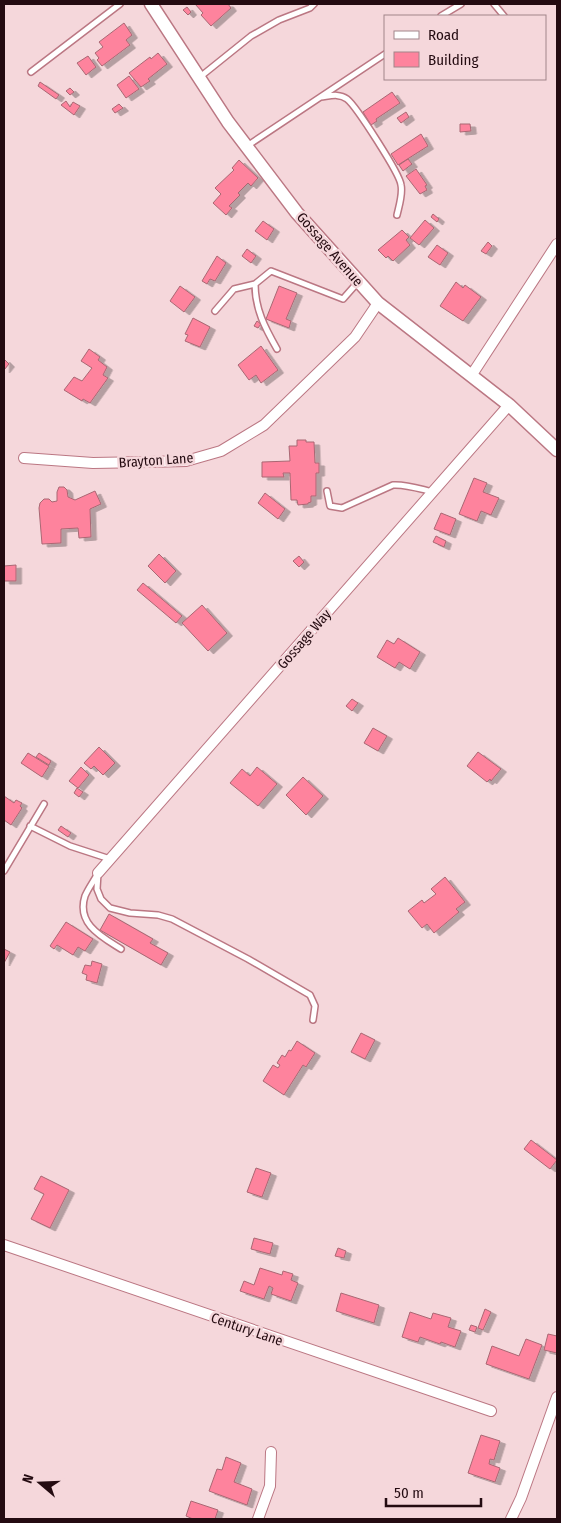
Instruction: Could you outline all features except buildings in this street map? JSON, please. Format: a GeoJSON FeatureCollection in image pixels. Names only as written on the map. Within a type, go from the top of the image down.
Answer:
{"type":"FeatureCollection","features":[{"type":"Feature","properties":{"kind":"street","name":"Gossage Avenue"},"geometry":{"type":"LineString","coordinates":[[151,4],[228,122],[297,213],[358,282],[378,303],[509,405],[557,450]]}},
{"type":"Feature","properties":{"kind":"street"},"geometry":{"type":"LineString","coordinates":[[471,376],[557,244]]}},
{"type":"Feature","properties":{"kind":"street","name":"Brayton Lane"},"geometry":{"type":"LineString","coordinates":[[24,458],[93,463],[186,461],[221,451],[264,425],[355,337],[378,303]]}},
{"type":"Feature","properties":{"kind":"street","name":"Gossage Way"},"geometry":{"type":"LineString","coordinates":[[98,873],[509,405]]}},
{"type":"Feature","properties":{"kind":"street","name":"Century Lane"},"geometry":{"type":"LineString","coordinates":[[4,1245],[491,1411]]}},
{"type":"Feature","properties":{"kind":"street"},"geometry":{"type":"LineString","coordinates":[[510,1519],[521,1498],[557,1397]]}},
{"type":"Feature","properties":{"kind":"street"},"geometry":{"type":"LineString","coordinates":[[258,1519],[270,1486],[272,1452]]}},
{"type":"Feature","properties":{"kind":"lane"},"geometry":{"type":"LineString","coordinates":[[31,72],[120,4]]}},
{"type":"Feature","properties":{"kind":"lane"},"geometry":{"type":"LineString","coordinates":[[199,77],[251,36],[280,20],[310,8],[314,4]]}},
{"type":"Feature","properties":{"kind":"lane"},"geometry":{"type":"LineString","coordinates":[[442,15],[461,4]]}},
{"type":"Feature","properties":{"kind":"lane"},"geometry":{"type":"LineString","coordinates":[[494,4],[503,15]]}},
{"type":"Feature","properties":{"kind":"lane"},"geometry":{"type":"LineString","coordinates":[[246,146],[384,55]]}},
{"type":"Feature","properties":{"kind":"lane"},"geometry":{"type":"LineString","coordinates":[[320,97],[336,95],[347,99],[398,174],[402,186],[397,216]]}},
{"type":"Feature","properties":{"kind":"lane"},"geometry":{"type":"LineString","coordinates":[[215,311],[234,289],[255,284],[271,271],[343,299],[358,282]]}},
{"type":"Feature","properties":{"kind":"lane"},"geometry":{"type":"LineString","coordinates":[[255,284],[255,299],[263,324],[277,349]]}},
{"type":"Feature","properties":{"kind":"lane"},"geometry":{"type":"LineString","coordinates":[[327,491],[330,506],[342,508],[393,486],[414,487],[433,492]]}},
{"type":"Feature","properties":{"kind":"lane"},"geometry":{"type":"LineString","coordinates":[[4,871],[44,804]]}},
{"type":"Feature","properties":{"kind":"lane"},"geometry":{"type":"LineString","coordinates":[[30,826],[70,846],[110,859]]}},
{"type":"Feature","properties":{"kind":"lane"},"geometry":{"type":"LineString","coordinates":[[98,873],[85,895],[83,906],[86,923],[96,934],[122,949]]}},
{"type":"Feature","properties":{"kind":"lane"},"geometry":{"type":"LineString","coordinates":[[98,873],[97,889],[101,899],[110,908],[172,919],[248,959],[310,995],[315,1006],[313,1020]]}}]}
